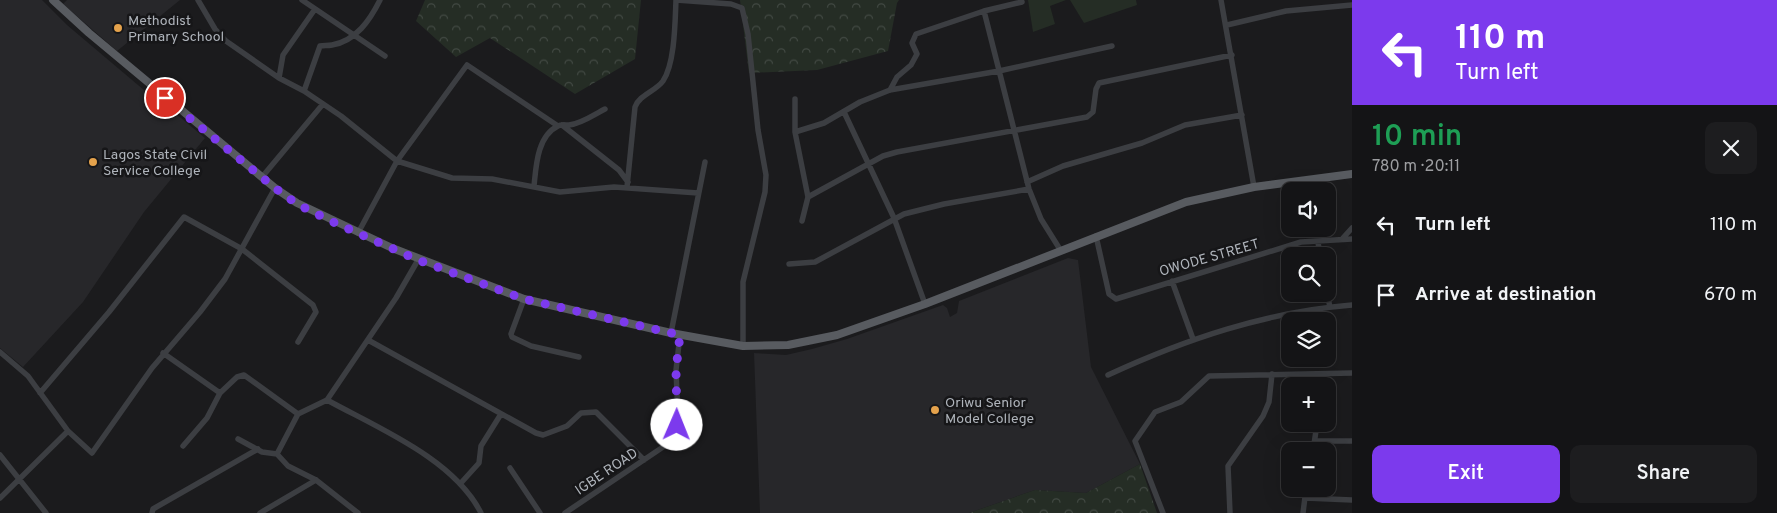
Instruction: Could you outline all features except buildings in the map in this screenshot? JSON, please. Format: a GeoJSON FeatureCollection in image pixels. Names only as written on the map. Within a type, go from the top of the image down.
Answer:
{"type":"FeatureCollection","features":[{"type":"Feature","properties":{"kind":"main road"},"geometry":{"type":"LineString","coordinates":[[54,0],[96,40],[275,188],[297,204],[418,260],[524,299],[670,333],[743,346],[788,345],[816,340],[925,304],[1186,202],[1254,187],[1352,174]]}},
{"type":"Feature","properties":{"kind":"street"},"geometry":{"type":"LineString","coordinates":[[198,0],[215,29],[226,41],[279,78],[304,91],[323,104],[397,161],[452,178],[492,179],[560,192],[628,184],[698,193]]}},
{"type":"Feature","properties":{"kind":"street"},"geometry":{"type":"LineString","coordinates":[[302,0],[385,56]]}},
{"type":"Feature","properties":{"kind":"street"},"geometry":{"type":"LineString","coordinates":[[304,91],[320,46],[332,45],[355,34],[370,19],[380,0]]}},
{"type":"Feature","properties":{"kind":"street"},"geometry":{"type":"LineString","coordinates":[[628,184],[633,149],[635,107],[639,100],[653,91],[664,79],[671,53],[676,0],[731,4],[742,8],[748,34],[758,130],[766,175],[765,192],[743,282],[743,346]]}},
{"type":"Feature","properties":{"kind":"street"},"geometry":{"type":"LineString","coordinates":[[1221,0],[1227,25],[1254,187]]}},
{"type":"Feature","properties":{"kind":"street"},"geometry":{"type":"LineString","coordinates":[[890,90],[898,76],[916,59],[917,54],[912,43],[916,34],[984,10],[1022,2]]}},
{"type":"Feature","properties":{"kind":"street"},"geometry":{"type":"LineString","coordinates":[[1227,25],[1323,3],[1352,5]]}},
{"type":"Feature","properties":{"kind":"street"},"geometry":{"type":"LineString","coordinates":[[279,78],[283,55],[315,9]]}},
{"type":"Feature","properties":{"kind":"street"},"geometry":{"type":"LineString","coordinates":[[984,10],[1029,189],[1041,219],[1061,251]]}},
{"type":"Feature","properties":{"kind":"street"},"geometry":{"type":"LineString","coordinates":[[795,132],[824,124],[860,102],[890,90],[999,71],[1112,46]]}},
{"type":"Feature","properties":{"kind":"street"},"geometry":{"type":"LineString","coordinates":[[808,197],[883,156],[913,147],[1015,130],[1091,114],[1099,83],[1232,55]]}},
{"type":"Feature","properties":{"kind":"street"},"geometry":{"type":"LineString","coordinates":[[358,233],[397,161],[467,65],[560,125],[619,170],[628,184]]}},
{"type":"Feature","properties":{"kind":"street"},"geometry":{"type":"LineString","coordinates":[[795,99],[795,132],[808,197],[802,221]]}},
{"type":"Feature","properties":{"kind":"street"},"geometry":{"type":"LineString","coordinates":[[262,177],[323,104]]}},
{"type":"Feature","properties":{"kind":"street"},"geometry":{"type":"LineString","coordinates":[[534,186],[538,155],[542,145],[560,125],[570,125],[605,108]]}},
{"type":"Feature","properties":{"kind":"street"},"geometry":{"type":"LineString","coordinates":[[844,112],[894,218],[925,304]]}},
{"type":"Feature","properties":{"kind":"street"},"geometry":{"type":"LineString","coordinates":[[1027,182],[1063,166],[1142,143],[1186,125],[1242,114]]}},
{"type":"Feature","properties":{"kind":"street"},"geometry":{"type":"LineString","coordinates":[[670,333],[705,162]]}},
{"type":"Feature","properties":{"kind":"street"},"geometry":{"type":"LineString","coordinates":[[0,352],[28,376],[68,431],[92,453],[111,423],[164,353],[200,312],[225,279],[275,188]]}},
{"type":"Feature","properties":{"kind":"street"},"geometry":{"type":"LineString","coordinates":[[789,264],[815,262],[834,254],[894,218],[934,206],[1029,189]]}},
{"type":"Feature","properties":{"kind":"street"},"geometry":{"type":"LineString","coordinates":[[40,393],[109,312],[184,217],[242,249],[316,309],[298,342]]}},
{"type":"Feature","properties":{"kind":"street"},"geometry":{"type":"LineString","coordinates":[[1343,238],[1352,228]]}},
{"type":"Feature","properties":{"kind":"street","name":"OWODE STREET"},"geometry":{"type":"LineString","coordinates":[[1096,236],[1112,298],[1301,242],[1318,242],[1343,238],[1352,239]]}},
{"type":"Feature","properties":{"kind":"street"},"geometry":{"type":"LineString","coordinates":[[1318,242],[1319,247]]}},
{"type":"Feature","properties":{"kind":"street"},"geometry":{"type":"LineString","coordinates":[[277,454],[298,414],[327,400],[368,340],[418,260]]}},
{"type":"Feature","properties":{"kind":"street"},"geometry":{"type":"LineString","coordinates":[[1172,281],[1193,338]]}},
{"type":"Feature","properties":{"kind":"street"},"geometry":{"type":"LineString","coordinates":[[524,299],[511,334],[512,337],[531,346],[579,357]]}},
{"type":"Feature","properties":{"kind":"street"},"geometry":{"type":"LineString","coordinates":[[1329,302],[1330,307]]}},
{"type":"Feature","properties":{"kind":"street"},"geometry":{"type":"LineString","coordinates":[[1108,375],[1193,338],[1288,314],[1352,305]]}},
{"type":"Feature","properties":{"kind":"street","name":"IGBE ROAD"},"geometry":{"type":"LineString","coordinates":[[565,513],[664,447],[677,425],[676,370],[680,335]]}},
{"type":"Feature","properties":{"kind":"street"},"geometry":{"type":"LineString","coordinates":[[368,340],[533,432],[544,434],[567,426],[581,413],[596,412],[644,460]]}},
{"type":"Feature","properties":{"kind":"street"},"geometry":{"type":"LineString","coordinates":[[164,353],[220,393]]}},
{"type":"Feature","properties":{"kind":"street"},"geometry":{"type":"LineString","coordinates":[[1163,513],[1135,441],[1146,422],[1155,412],[1181,402],[1210,376],[1352,373]]}},
{"type":"Feature","properties":{"kind":"street"},"geometry":{"type":"LineString","coordinates":[[183,446],[207,418],[220,393],[237,377],[244,374],[298,414]]}},
{"type":"Feature","properties":{"kind":"street"},"geometry":{"type":"LineString","coordinates":[[1230,513],[1228,466],[1263,416],[1269,402],[1272,374]]}},
{"type":"Feature","properties":{"kind":"street"},"geometry":{"type":"LineString","coordinates":[[327,400],[412,447],[448,472],[460,484],[482,513]]}},
{"type":"Feature","properties":{"kind":"street"},"geometry":{"type":"LineString","coordinates":[[460,484],[479,463],[481,446],[501,414]]}},
{"type":"Feature","properties":{"kind":"street"},"geometry":{"type":"LineString","coordinates":[[0,498],[68,431]]}},
{"type":"Feature","properties":{"kind":"street"},"geometry":{"type":"LineString","coordinates":[[1317,432],[1315,441],[1352,441]]}},
{"type":"Feature","properties":{"kind":"street"},"geometry":{"type":"LineString","coordinates":[[238,439],[267,454],[277,454],[288,466],[316,480],[358,513]]}},
{"type":"Feature","properties":{"kind":"street"},"geometry":{"type":"LineString","coordinates":[[152,513],[153,509],[258,449]]}},
{"type":"Feature","properties":{"kind":"street"},"geometry":{"type":"LineString","coordinates":[[0,455],[46,513]]}},
{"type":"Feature","properties":{"kind":"street"},"geometry":{"type":"LineString","coordinates":[[510,468],[540,513]]}},
{"type":"Feature","properties":{"kind":"street"},"geometry":{"type":"LineString","coordinates":[[260,513],[316,480]]}},
{"type":"Feature","properties":{"kind":"street"},"geometry":{"type":"LineString","coordinates":[[1303,513],[1304,498],[1352,500]]}},
{"type":"Feature","properties":{"kind":"shaded area","name":"Lagos State Civil Service College"},"geometry":{"type":"Polygon","coordinates":[[[0,0],[42,0],[67,25],[151,96],[151,103],[160,109],[169,108],[205,138],[144,212],[83,302],[23,367],[0,348],[0,0]]]}},
{"type":"Feature","properties":{"kind":"shaded area","name":"Methodist Primary School"},"geometry":{"type":"Polygon","coordinates":[[[67,0],[180,0],[117,51],[63,4],[67,0]]]}},
{"type":"Feature","properties":{"kind":"shaded area","name":"Oriwu Senior Model College"},"geometry":{"type":"Polygon","coordinates":[[[1068,258],[1078,260],[1091,367],[1140,464],[1086,493],[1035,490],[969,513],[760,513],[754,353],[786,355],[812,349],[847,339],[943,305],[947,308],[950,317],[957,313],[959,301],[1068,258]]]}},
{"type":"Feature","properties":{"kind":"green space"},"geometry":{"type":"Polygon","coordinates":[[[425,0],[641,0],[635,59],[575,94],[490,38],[456,57],[416,21],[425,0]]]}},
{"type":"Feature","properties":{"kind":"green space"},"geometry":{"type":"Polygon","coordinates":[[[740,0],[899,0],[888,51],[817,70],[749,73],[740,0]]]}},
{"type":"Feature","properties":{"kind":"green space"},"geometry":{"type":"Polygon","coordinates":[[[1028,0],[1066,0],[1050,6],[1055,24],[1033,32],[1028,0]]]}},
{"type":"Feature","properties":{"kind":"green space"},"geometry":{"type":"Polygon","coordinates":[[[1070,0],[1136,0],[1137,5],[1084,23],[1070,0]]]}},
{"type":"Feature","properties":{"kind":"green space"},"geometry":{"type":"Polygon","coordinates":[[[1140,464],[1157,513],[969,513],[1035,490],[1086,493],[1140,464]]]}},
{"type":"Feature","properties":{"kind":"place","name":"Methodist Primary School"},"geometry":{"type":"Point","coordinates":[118,28]}},
{"type":"Feature","properties":{"kind":"place","name":"Lagos State Civil Service College"},"geometry":{"type":"Point","coordinates":[93,162]}},
{"type":"Feature","properties":{"kind":"place","name":"Oriwu Senior Model College"},"geometry":{"type":"Point","coordinates":[935,410]}},
{"type":"Feature","properties":{"kind":"route"},"geometry":{"type":"LineString","coordinates":[[165,98],[275,188],[297,204],[333,222],[418,260],[524,299],[680,335],[676,370],[677,425]]}}]}
